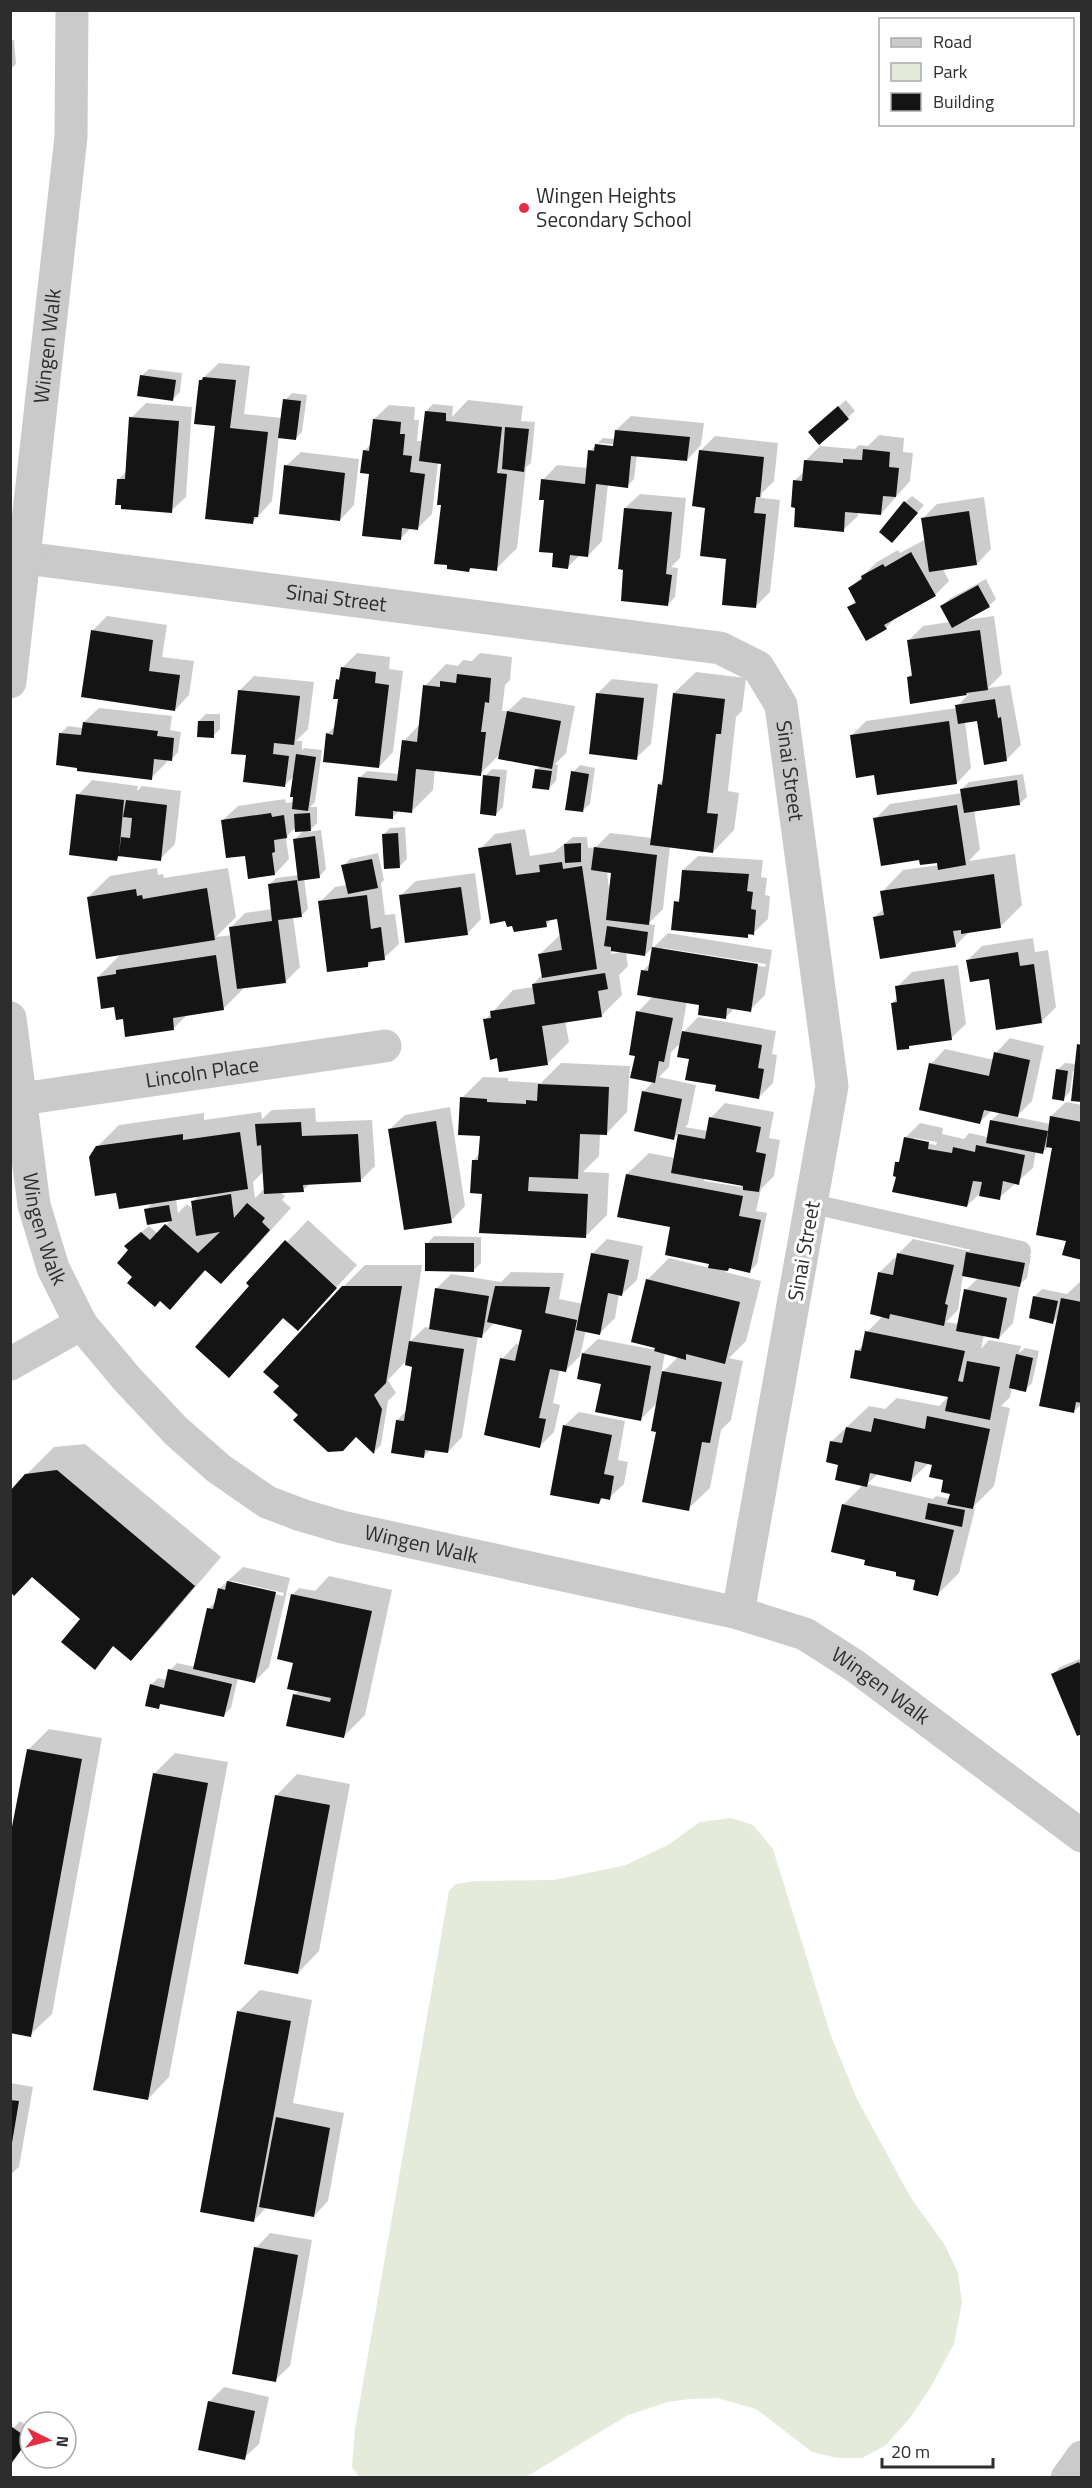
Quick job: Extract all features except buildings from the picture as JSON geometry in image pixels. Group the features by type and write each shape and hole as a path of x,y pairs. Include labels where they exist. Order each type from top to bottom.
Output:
{"street":[{"name":"Wingen Walk","path":"10,682 71,136 72,10"},
{"name":"Sinai Street","path":"25,558 720,648 758,667 781,705 832,1086 813,1204 738,1614"},
{"name":"Wingen Walk","path":"10,1018 34,1205 53,1268 81,1324 127,1379 176,1431 218,1468 267,1502 342,1527 738,1614 805,1634 832,1650 1082,1836"},
{"name":"Lincoln Place","path":"21,1099 385,1046"},
{"path":"10,1364 81,1324"},
{"path":"1067,2478 1082,2457"}],"lane":[{"path":"813,1204 1021,1251"}],"green space":[{"path":"731,1818 753,1825 773,1849 831,2036 858,2101 911,2198 945,2245 958,2273 962,2302 954,2344 929,2390 909,2419 885,2446 862,2458 837,2458 812,2452 756,2409 717,2398 690,2399 668,2402 628,2415 526,2477 359,2477 352,2467 355,2429 449,1891 456,1884 476,1881 554,1880 626,1865 668,1845 700,1822"}],"place":[{"name":"Wingen Heights Secondary School","path":"524,208"}]}
